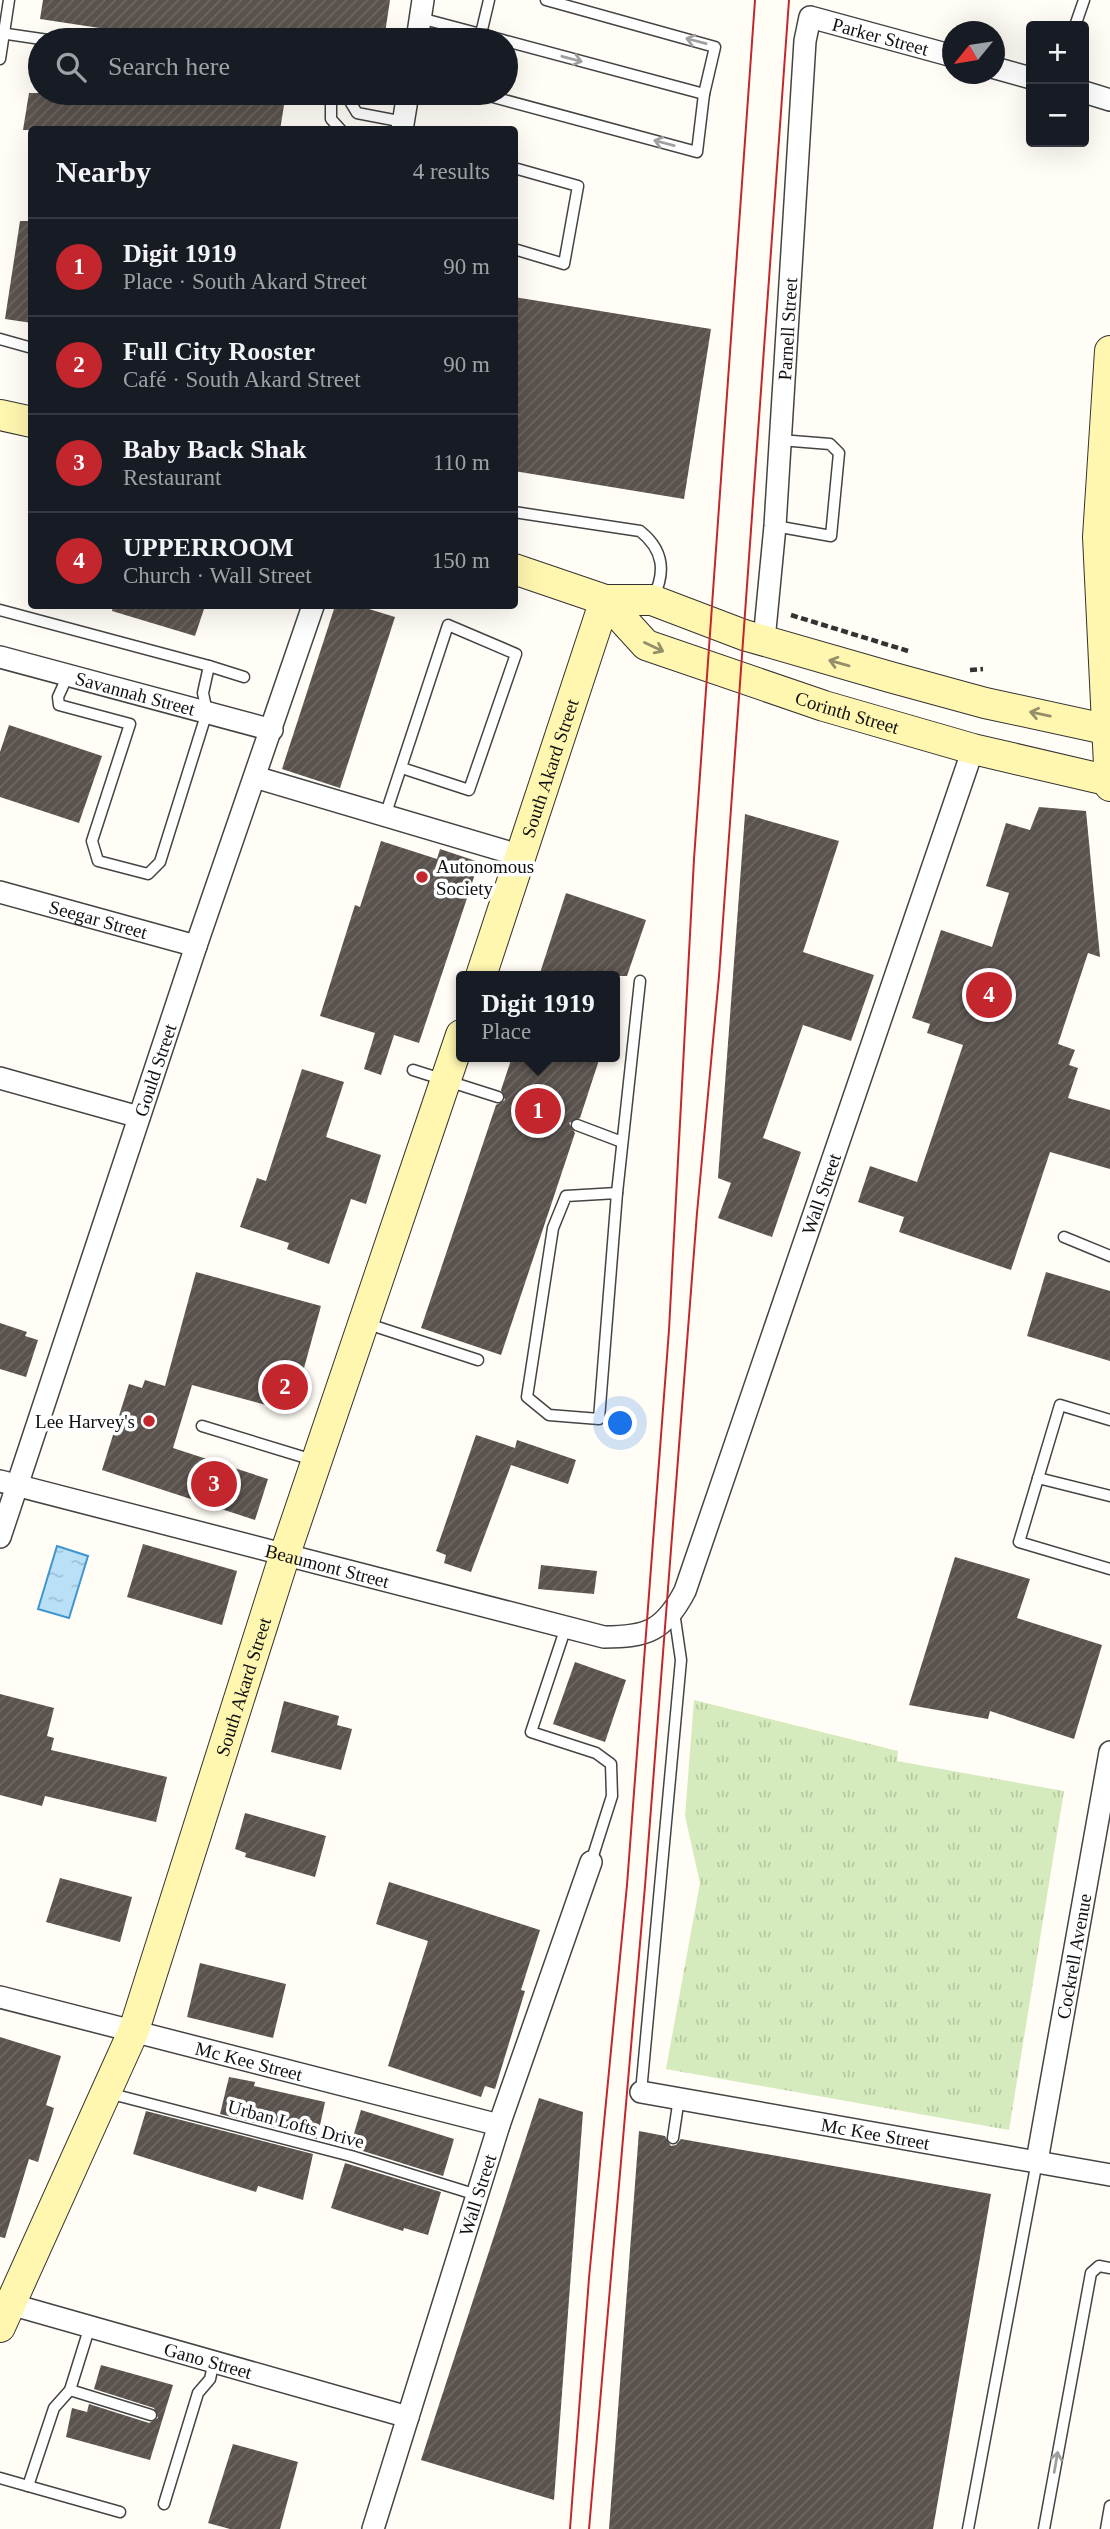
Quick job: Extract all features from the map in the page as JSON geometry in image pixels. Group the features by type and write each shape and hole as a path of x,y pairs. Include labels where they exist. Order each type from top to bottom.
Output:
{"main road":[{"path":"1110,351 1098,537 1110,783"},
{"path":"0,415 28,421"},
{"name":"Corinth Street","path":"518,570 605,600 652,600 764,640 985,703 1108,730"},
{"name":"Corinth Street","path":"605,600 646,645 824,706 973,749 1110,783"},
{"name":"South Akard Street","path":"483,971 605,600"},
{"name":"South Akard Street","path":"5,2315 134,2029 285,1554 456,1050"}],"street":[{"path":"418,28 421,9"},
{"name":"Parker Street","path":"810,17 942,53"},
{"name":"Parnell Street","path":"764,640 775,526 805,41 810,17"},
{"path":"1005,71 1026,77"},
{"path":"1089,94 1110,100"},
{"path":"403,126 406,105"},
{"name":"Gould Street","path":"0,1537 8,1483 139,1117 312,609"},
{"name":"Savannah Street","path":"0,657 272,730"},
{"name":"Wall Street","path":"655,1629 674,1612 694,1565 973,749"},
{"path":"256,777 522,856"},
{"name":"Seegar Street","path":"0,892 196,946"},
{"path":"0,1078 139,1117"},
{"name":"Beaumont Street","path":"8,1483 604,1637 634,1637 655,1629"},
{"name":"Cockrell Avenue","path":"1037,2161 1110,1752"},
{"name":"Wall Street","path":"373,2529 499,2125 591,1862"},
{"name":"Mc Kee Street","path":"0,1997 134,2029 499,2125"},
{"name":"Mc Kee Street","path":"641,2092 1110,2175"},
{"name":"Gano Street","path":"5,2315 90,2326 408,2417"}],"lane":[{"path":"0,59 9,0"},
{"path":"482,28 489,0"},
{"path":"518,104 697,152 704,94 715,47 546,0"},
{"path":"1077,21 1083,0"},
{"path":"421,9 461,28"},
{"path":"2,33 28,37"},
{"path":"518,45 704,94"},
{"path":"330,105 331,119 337,126"},
{"path":"352,105 357,113 403,126"},
{"path":"518,169 578,186 564,264 518,251"},
{"path":"0,339 28,347"},
{"path":"775,526 831,536 839,453 830,444 780,440"},
{"path":"518,513 640,531 650,539 660,556 662,579 652,600"},
{"path":"0,610 244,677"},
{"path":"385,816 448,625 516,654 469,790 402,768"},
{"path":"68,675 58,697 59,705 131,724 92,841 98,861 148,874 160,862 207,712 203,693 209,666"},
{"path":"617,1193 566,1196 552,1228 527,1398 549,1415 599,1419 617,1193 640,981"},
{"path":"413,1070 498,1097"},
{"path":"577,1125 622,1142"},
{"path":"1064,1237 1110,1256"},
{"path":"365,1322 478,1360"},
{"path":"1110,1420 1060,1405 1019,1542 1110,1569"},
{"path":"202,1426 318,1461"},
{"path":"1038,1478 1110,1496"},
{"path":"641,2092 681,1660 674,1612"},
{"path":"566,1626 531,1731 596,1753 611,1764 614,1776 612,1796 591,1862"},
{"name":"Urban Lofts Drive","path":"105,2092 351,2156 477,2195"},
{"path":"673,2137 679,2098"},
{"path":"968,2529 1037,2161"},
{"path":"1044,2529 1091,2273 1099,2266 1110,2268"},
{"path":"28,2486 54,2408 71,2390 90,2326"},
{"path":"164,2504 198,2393 210,2379 214,2361"},
{"path":"71,2390 151,2415"},
{"path":"0,2478 120,2512"},
{"path":"1106,2529 1110,2506"}],"path":[{"path":"791,615 918,654"},
{"path":"969,670 983,669"}],"green space":[{"path":"694,1700 898,1751 897,1761 1064,1791 1009,2130 666,2069 700,1883 685,1816"}],"water":[{"path":"57,1546 88,1556 69,1618 38,1609"}],"building":[{"path":"43,0 390,0 386,28 99,28 40,19"},
{"path":"28,99 28,105 284,105 281,126 28,126 28,130 23,130"},
{"path":"20,221 28,221 28,322 5,319"},
{"path":"518,298 711,329 684,499 518,472"},
{"path":"112,609 204,609 195,636"},
{"path":"334,609 369,609 395,617 340,788 282,769"},
{"path":"9,725 102,756 79,823 0,797 0,752"},
{"path":"1039,807 1086,811 1100,957 1088,953 1058,1044 1075,1050 1069,1065 1078,1068 1068,1098 1110,1110 1110,1169 1050,1152 1011,1270 899,1232 904,1217 858,1202 870,1166 917,1182 963,1045 927,1033 930,1024 912,1018 941,930 992,947 1009,893 986,886 1006,823 1030,830"},
{"path":"745,814 839,841 803,952 874,975 851,1041 803,1025 763,1138 801,1152 772,1237 718,1218 731,1183 718,1178"},
{"path":"381,841 437,859 440,849 479,862 419,1043 394,1035 381,1075 364,1069 375,1033 320,1016 355,905 360,907"},
{"path":"566,893 646,920 627,976 620,976 620,971 541,971"},
{"path":"510,1062 598,1062 580,1118 569,1123 575,1133 501,1355 421,1328 496,1105 505,1100 501,1090"},
{"path":"302,1069 344,1082 326,1137 381,1155 366,1204 351,1199 329,1264 287,1249 289,1243 240,1227 257,1178 266,1181"},
{"path":"196,1272 321,1306 292,1412 192,1385 173,1448 268,1479 255,1520 102,1470 129,1384 142,1388 145,1380 165,1386"},
{"path":"1046,1272 1110,1291 1110,1361 1027,1336"},
{"path":"0,1323 27,1332 25,1336 38,1340 26,1377 0,1369"},
{"path":"476,1435 515,1448 517,1440 576,1460 568,1484 511,1465 471,1572 444,1563 446,1555 436,1551"},
{"path":"143,1544 237,1571 222,1625 127,1597"},
{"path":"955,1557 1030,1579 1017,1618 1102,1645 1074,1739 990,1711 988,1719 909,1705"},
{"path":"541,1565 597,1571 594,1594 538,1589"},
{"path":"575,1662 626,1680 605,1742 553,1724"},
{"path":"0,1694 54,1708 47,1736 54,1738 51,1750 167,1777 156,1822 45,1796 42,1806 0,1795"},
{"path":"284,1701 339,1716 337,1725 352,1729 341,1770 271,1752"},
{"path":"245,1813 326,1836 315,1877 245,1857 246,1853 235,1849"},
{"path":"60,1878 132,1897 120,1942 46,1922"},
{"path":"389,1882 540,1930 521,1990 525,1991 495,2089 485,2086 481,2097 388,2066 428,1941 376,1924"},
{"path":"200,1963 286,1984 273,2038 187,2017"},
{"path":"0,2037 61,2056 46,2105 54,2108 38,2162 29,2159 5,2238 0,2237"},
{"path":"229,2077 255,2082 254,2086 325,2102 317,2139 220,2114"},
{"path":"539,2098 583,2112 554,2500 421,2460"},
{"path":"361,2110 454,2139 443,2176 350,2147"},
{"path":"146,2111 313,2154 303,2200 258,2186 256,2192 133,2154"},
{"path":"639,2131 665,2136 671,2146 681,2139 991,2194 933,2529 609,2529"},
{"path":"345,2163 441,2192 428,2235 404,2228 403,2231 331,2208"},
{"path":"101,2365 173,2385 150,2460 66,2437 72,2408 87,2412 89,2404 149,2423 158,2418 154,2408 94,2389"},
{"path":"233,2444 298,2462 280,2529 230,2529 208,2523"}],"tram line":[{"path":"570,2529 589,2278 627,1885 669,1330 694,859 755,0"},
{"path":"589,2529 645,1886 697,1213 719,976 789,0"}],"place":[{"name":"Autonomous Society","path":"422,877"},
{"name":"UPPERROOM","path":"989,995"},
{"name":"Digit 1919","path":"538,1111"},
{"name":"Full City Rooster","path":"285,1387"},
{"name":"Lee Harvey's","path":"149,1421"},
{"name":"Baby Back Shak","path":"214,1484"}]}
